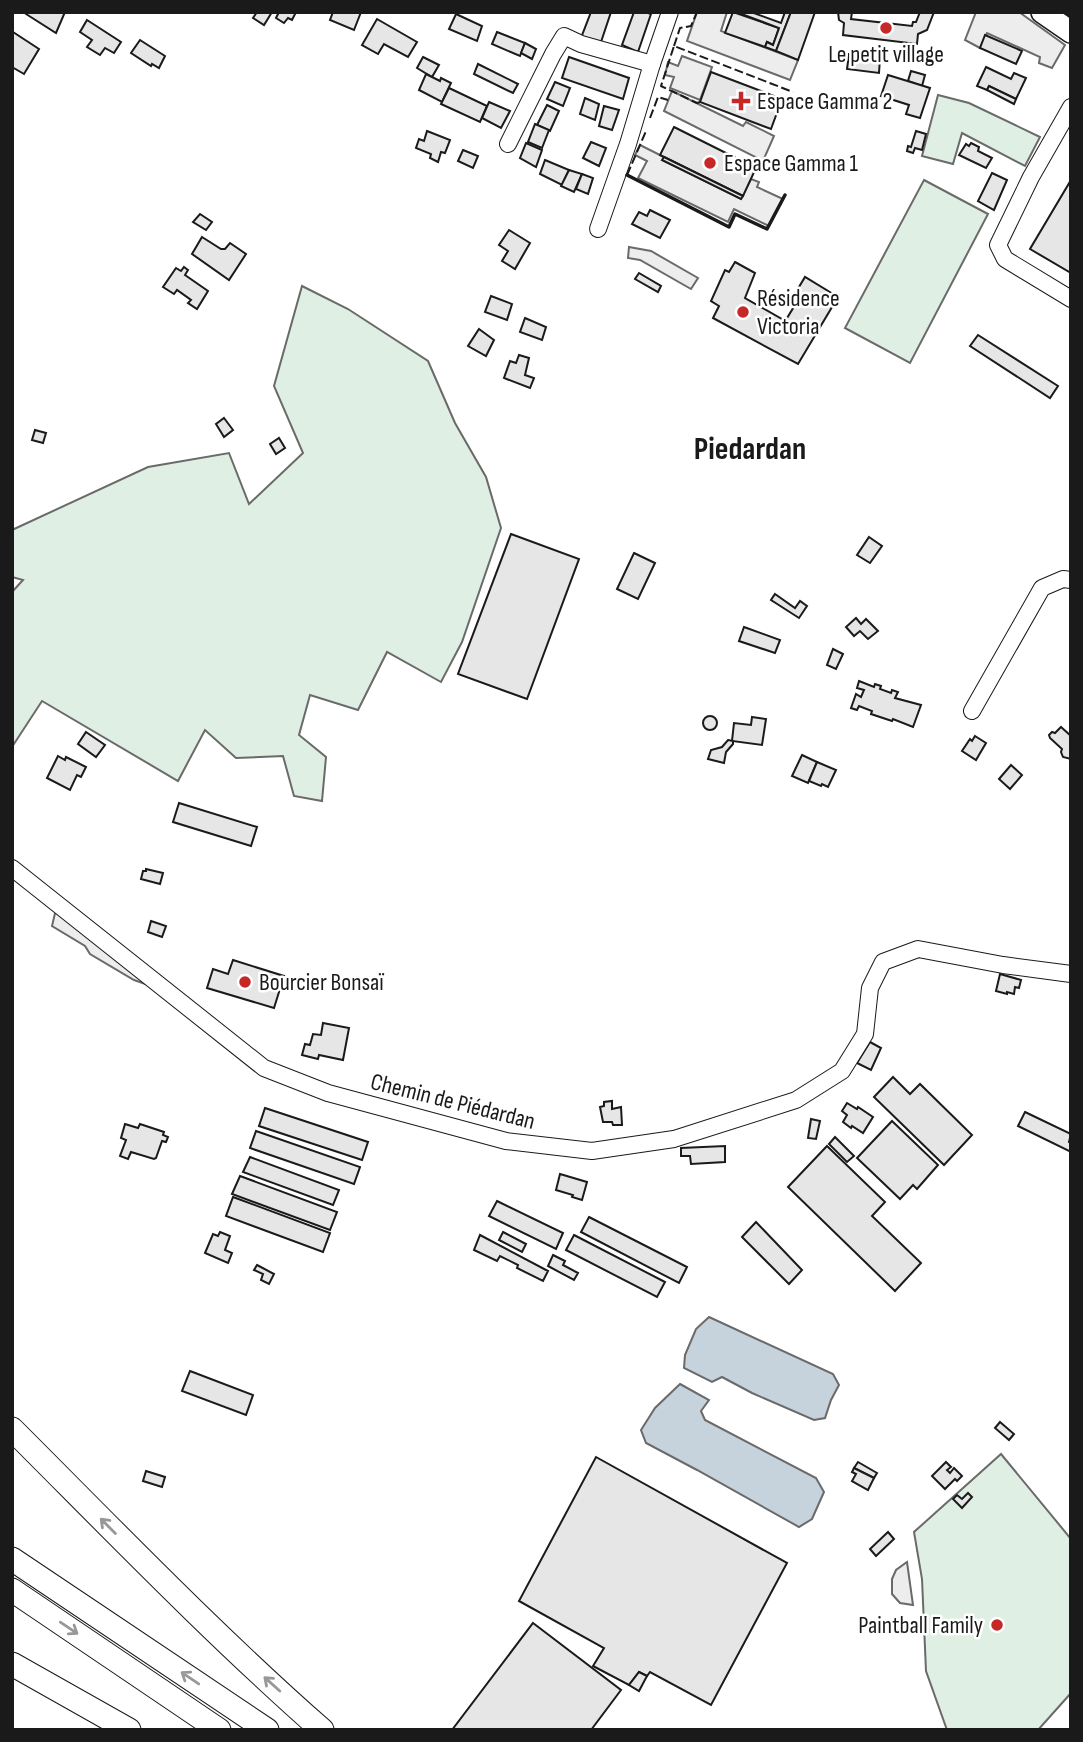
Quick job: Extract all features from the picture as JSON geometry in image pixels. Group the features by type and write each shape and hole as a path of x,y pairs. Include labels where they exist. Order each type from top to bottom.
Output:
{"highway":[{"path":"12,1414 69,1486"},
{"path":"12,1429 220,1636 323,1730"},
{"path":"12,1559 267,1730"},
{"path":"12,1590 219,1730"},
{"path":"12,1664 129,1730"},
{"path":"12,1674 110,1730"}],"main road":[{"path":"1042,12 1071,32"}],"street":[{"path":"598,229 670,12"},
{"path":"508,144 564,36 581,44 652,64"},
{"path":"1071,107 1031,177 998,245 1005,259 1071,299"},
{"path":"972,711 1042,588 1063,579 1071,580"},
{"name":"Chemin de Piédardan","path":"12,868 264,1068 328,1093 506,1141 592,1151 674,1139 796,1100 844,1068 865,1034 870,988 883,962 918,948 1003,965 1071,974"}],"green space":[{"path":"938,95 969,103 1040,137 1025,166 962,133 953,164 922,156"},
{"path":"924,180 988,214 910,363 845,328"},
{"path":"302,286 348,309 428,361 455,423 486,477 501,528 462,642 441,682 387,652 358,710 310,695 299,735 326,757 322,801 294,796 283,756 236,758 205,730 178,781 42,701 12,747 12,592 23,580 12,577 12,530 148,467 229,453 249,504 303,453 274,386"},
{"name":"Paintball Family","path":"1001,1454 1071,1539 1071,1693 1038,1730 947,1730 926,1671 922,1579 914,1532"}],"shaded area":[{"path":"697,12 727,12 721,31 798,60 790,80 687,41"},
{"path":"976,12 1019,12 1065,45 1052,68 1039,63 1040,57 987,33 980,48 965,40"},
{"path":"682,56 712,67 700,100 670,88 674,77 665,75 668,62 678,66"},
{"path":"672,91 743,126 746,122 774,136 763,161 664,111"},
{"path":"640,145 664,157 663,160 741,199 751,179 759,182 757,187 783,199 769,226 734,209 728,222 638,178 647,161 635,155"},
{"path":"629,247 651,251 698,278 691,289 640,260 628,258"},
{"path":"56,909 157,988 134,980 90,954 85,946 52,926"},
{"path":"709,1317 833,1374 839,1385 825,1418 814,1420 722,1377 712,1382 684,1368 685,1355 696,1329"},
{"path":"680,1384 709,1400 701,1411 705,1420 816,1478 824,1492 812,1519 799,1527 646,1443 641,1430 655,1408"},
{"path":"907,1562 913,1605 900,1603 892,1594 892,1579 896,1570"}],"building":[{"path":"65,12 56,33 26,14"},
{"path":"257,12 272,12 264,25 253,18"},
{"path":"279,12 295,14 292,20 288,18 284,23 276,18"},
{"path":"333,12 361,12 354,30 330,20"},
{"path":"591,12 611,12 600,45 581,38"},
{"path":"634,12 651,14 638,52 622,45"},
{"path":"733,12 779,28 773,45 767,42 765,47 725,33"},
{"path":"736,12 751,12 781,23 785,12 791,12 776,51 765,47 767,42 773,45 779,28"},
{"path":"791,12 815,12 798,60 776,51"},
{"name":"Le petit village","path":"838,12 852,12 851,19 912,26 920,12 934,12 927,30 918,34 917,44 843,35 844,23 839,20"},
{"path":"456,14 482,26 477,41 449,29"},
{"path":"377,19 417,42 408,57 384,44 378,54 362,45"},
{"path":"87,20 121,42 114,53 105,48 100,55 87,47 92,40 80,32"},
{"path":"13,32 39,49 24,74 12,67"},
{"path":"497,32 525,43 520,56 492,44"},
{"path":"985,35 1022,51 1016,64 980,48"},
{"path":"140,40 165,56 159,68 131,53"},
{"path":"525,43 536,49 532,59 521,53"},
{"path":"849,54 880,58 879,73 847,69"},
{"path":"423,57 439,65 432,77 417,68"},
{"path":"569,57 629,78 623,99 562,78"},
{"path":"478,64 518,84 513,93 474,74"},
{"path":"986,67 1011,79 1014,73 1026,78 1016,99 989,86 987,90 977,86"},
{"path":"911,71 925,75 922,86 908,81"},
{"name":"Espace Gamma 2","path":"711,72 782,99 771,129 700,102"},
{"path":"426,74 451,83 442,102 419,90"},
{"path":"888,75 930,88 920,118 906,114 909,105 881,96"},
{"path":"555,82 570,88 563,106 547,99"},
{"path":"989,86 1016,99 1014,104 987,90"},
{"path":"449,88 487,106 480,122 441,104"},
{"path":"585,98 599,104 595,120 580,114"},
{"path":"489,102 510,111 501,128 482,118"},
{"path":"547,105 559,111 550,131 537,125"},
{"path":"604,106 619,110 612,130 599,126"},
{"path":"535,124 549,130 542,148 528,142"},
{"name":"Espace Gamma 1","path":"674,127 756,168 743,196 660,155"},
{"path":"427,131 450,140 445,153 441,152 438,162 430,158 431,154 416,148 419,139 424,141"},
{"path":"916,131 926,134 922,150 915,148 913,153 907,151"},
{"path":"591,142 606,148 599,166 583,158"},
{"path":"526,143 542,150 536,167 520,158"},
{"path":"971,143 979,147 978,151 992,158 986,168 959,155 966,144 969,146"},
{"path":"463,150 478,156 473,168 458,161"},
{"path":"664,157 743,196 741,199 662,160"},
{"path":"545,160 569,170 562,185 540,174"},
{"path":"569,170 582,174 574,192 561,186"},
{"path":"992,173 1007,180 994,210 978,201"},
{"path":"582,174 593,178 588,194 576,189"},
{"path":"1071,180 1071,273 1030,249"},
{"path":"650,210 670,220 660,238 632,224 639,212 647,216"},
{"path":"200,214 212,222 206,230 193,222"},
{"path":"509,230 530,243 515,269 502,261 508,251 499,245"},
{"path":"202,237 221,249 225,249 230,243 246,254 229,280 192,254"},
{"name":"Résidence Victoria","path":"735,262 755,273 745,298 782,319 787,318 795,305 790,302 805,277 838,297 798,364 713,318 719,306 711,301 725,270 729,272"},
{"path":"184,267 188,270 185,275 208,291 197,309 188,303 191,300 177,290 174,294 163,287 176,268 181,271"},
{"path":"639,273 661,286 658,292 635,279"},
{"path":"491,296 512,304 507,320 485,312"},
{"path":"525,318 546,327 542,340 520,332"},
{"path":"479,329 494,340 486,356 468,346"},
{"path":"978,335 1058,386 1050,398 970,346"},
{"path":"519,355 529,358 525,375 534,378 530,388 504,378 510,361 516,363"},
{"path":"224,418 233,430 224,437 216,424"},
{"path":"35,430 46,433 43,443 32,440"},
{"path":"279,438 285,448 276,454 270,444"},
{"path":"511,534 579,559 527,699 458,674"},
{"path":"869,537 882,546 870,563 857,555"},
{"path":"634,553 655,563 638,599 617,589"},
{"path":"775,594 795,608 800,601 807,606 799,618 771,600"},
{"path":"856,618 861,624 866,619 878,631 868,639 860,631 854,636 846,627"},
{"path":"744,627 780,640 775,653 739,641"},
{"path":"833,649 843,654 836,669 827,665"},
{"path":"859,681 874,687 875,684 881,686 880,689 891,693 892,690 898,692 895,698 921,705 913,727 871,714 872,711 859,706 857,710 851,708 856,694 861,697 864,690 857,688"},
{"path":"707,716 713,716 717,723 713,730 707,730 703,726 703,720"},
{"path":"752,717 766,719 762,745 732,741 734,723 751,725"},
{"path":"1061,727 1071,736 1071,759 1063,757 1062,749 1049,735"},
{"path":"86,732 105,745 96,757 78,744"},
{"path":"975,736 986,743 976,760 962,751"},
{"path":"728,740 733,741 733,744 726,752 724,763 708,759 711,750 722,747"},
{"path":"802,755 817,762 808,783 792,776"},
{"path":"58,756 86,767 81,777 77,775 70,790 47,778"},
{"path":"817,762 836,770 828,787 809,781"},
{"path":"1011,765 1022,775 1010,789 999,779"},
{"path":"179,803 257,827 251,846 173,822"},
{"path":"146,869 163,873 160,884 141,879"},
{"path":"151,921 166,926 162,937 148,932"},
{"name":"Bourcier Bonsaï","path":"233,960 284,976 274,1008 207,988 213,969 228,974"},
{"path":"1000,974 1021,980 1019,988 1015,987 1014,994 996,991"},
{"path":"323,1023 349,1028 343,1060 302,1055 305,1044 310,1045 313,1034 321,1035"},
{"path":"870,1042 881,1048 871,1070 857,1063"},
{"path":"893,1077 910,1094 920,1084 972,1135 944,1165 874,1097"},
{"path":"612,1101 612,1109 621,1107 622,1125 603,1122 600,1107 604,1106 604,1102"},
{"path":"847,1103 873,1117 863,1133 843,1122 847,1115 842,1111"},
{"path":"265,1108 368,1142 362,1160 259,1126"},
{"path":"1025,1112 1071,1134 1071,1152 1018,1126"},
{"path":"811,1119 820,1121 816,1139 808,1138"},
{"path":"892,1121 938,1165 917,1189 913,1185 900,1199 857,1158"},
{"path":"125,1124 138,1128 140,1124 164,1132 163,1135 168,1137 166,1142 162,1141 156,1158 131,1152 128,1159 120,1156 126,1140 121,1138"},
{"path":"256,1131 360,1167 354,1184 250,1148"},
{"path":"835,1137 854,1156 847,1162 829,1144"},
{"path":"725,1146 725,1162 691,1164 690,1156 681,1156 681,1148"},
{"path":"827,1146 885,1202 872,1216 921,1263 895,1291 788,1187"},
{"path":"250,1157 339,1190 333,1205 243,1172"},
{"path":"560,1174 587,1182 582,1200 556,1190"},
{"path":"240,1176 337,1212 330,1230 232,1194"},
{"path":"233,1197 330,1233 323,1252 226,1216"},
{"path":"497,1201 563,1233 556,1249 489,1216"},
{"path":"589,1217 687,1267 679,1283 581,1232"},
{"path":"756,1222 802,1270 789,1284 742,1237"},
{"path":"220,1232 230,1236 225,1250 232,1253 228,1263 205,1253 213,1234 218,1236"},
{"path":"503,1232 526,1244 522,1252 499,1240"},
{"path":"480,1235 548,1271 543,1281 500,1256 497,1261 474,1250"},
{"path":"574,1235 665,1282 657,1297 566,1250"},
{"path":"553,1255 565,1261 563,1265 578,1273 574,1280 548,1266"},
{"path":"257,1265 274,1274 269,1284 261,1280 263,1274 254,1270"},
{"path":"190,1371 253,1395 246,1415 182,1391"},
{"path":"1000,1422 1014,1434 1009,1440 995,1428"},
{"path":"596,1457 787,1563 711,1705 650,1672 647,1676 639,1672 629,1685 593,1666 604,1648 519,1601"},
{"path":"858,1462 877,1473 874,1478 854,1468"},
{"path":"946,1462 951,1467 947,1470 950,1473 954,1468 962,1476 945,1489 932,1476"},
{"path":"854,1468 874,1478 868,1490 852,1481 856,1474 852,1472"},
{"path":"146,1471 165,1477 162,1487 143,1481"},
{"path":"968,1493 972,1497 962,1508 953,1499 957,1495 962,1499"},
{"path":"888,1532 894,1539 876,1556 870,1549"},
{"path":"533,1623 621,1690 591,1730 452,1730"},
{"path":"639,1672 647,1676 639,1691 629,1685"}],"fence":[{"path":"674,46 680,28 691,26 697,12"},
{"path":"700,102 661,86 674,46 793,92"},
{"path":"650,118 658,97 668,100"},
{"path":"627,175 646,131"}],"wall":[{"path":"1065,12 1071,16"},
{"path":"627,175 729,227 735,214 767,229 785,195"}],"place":[{"name":"Le petit village","path":"886,28"},
{"name":"Espace Gamma 2","path":"741,101"},
{"name":"Espace Gamma 1","path":"710,163"},
{"name":"Résidence Victoria","path":"743,312"},
{"name":"Bourcier Bonsaï","path":"245,982"},
{"name":"Paintball Family","path":"997,1625"}],"district":[{"name":"Piedardan","path":"750,448"}]}
